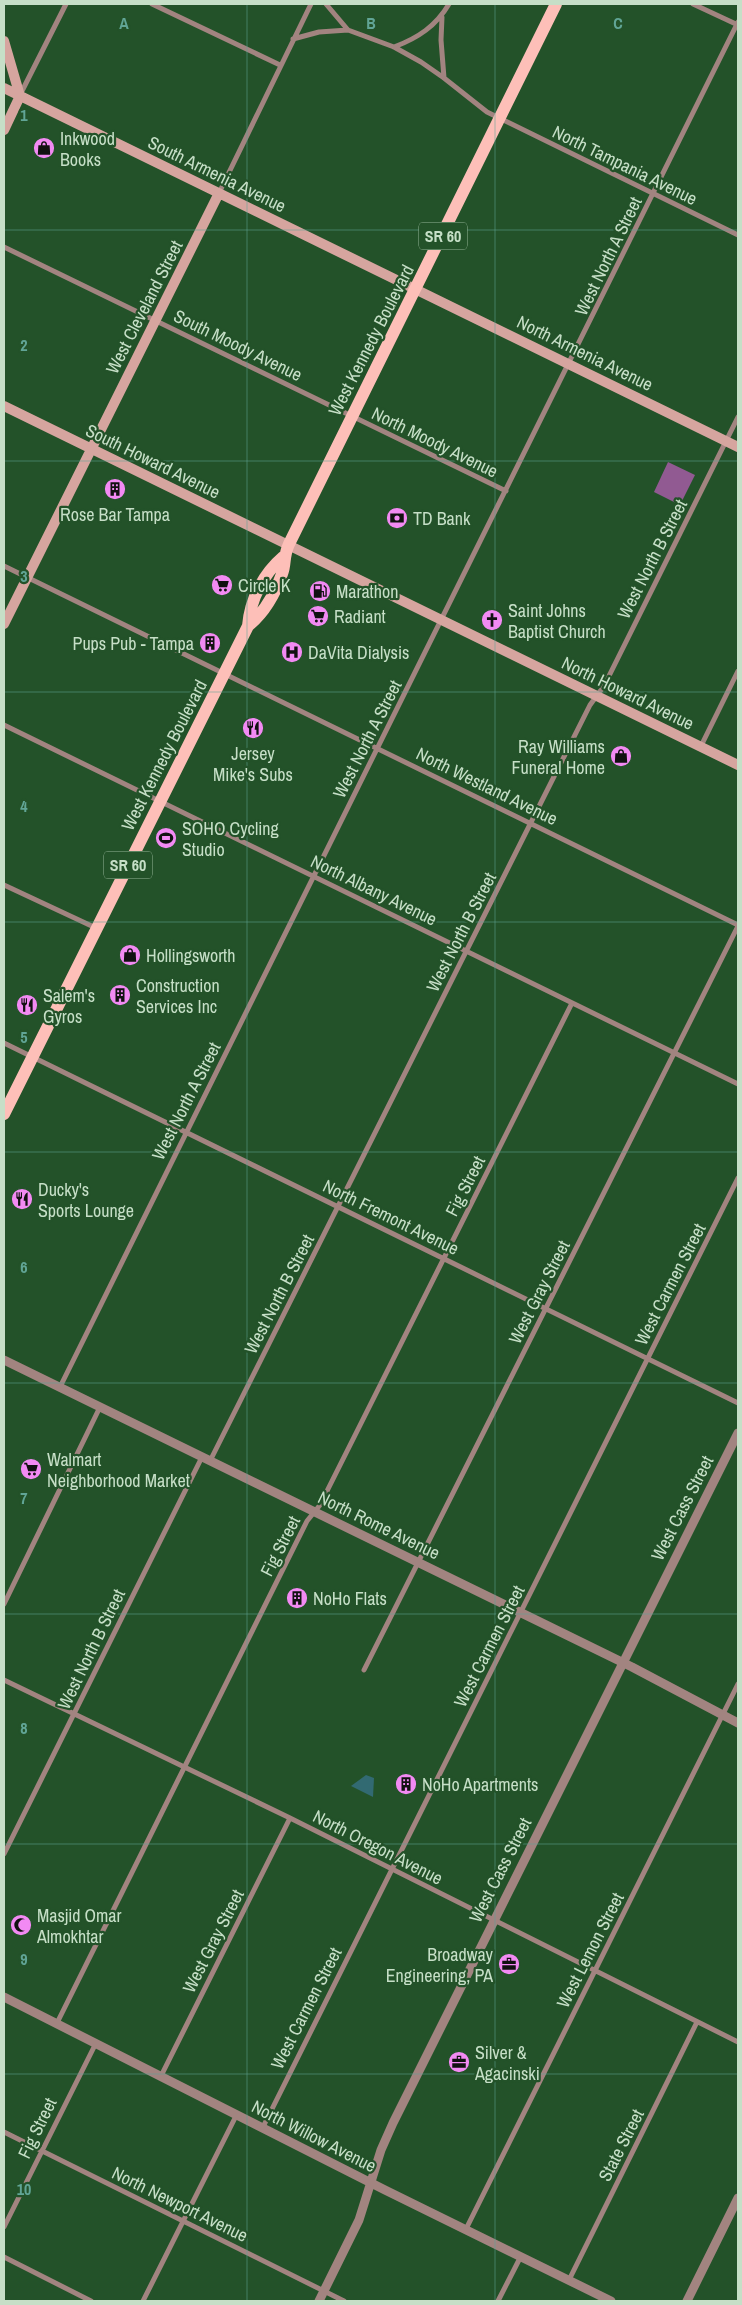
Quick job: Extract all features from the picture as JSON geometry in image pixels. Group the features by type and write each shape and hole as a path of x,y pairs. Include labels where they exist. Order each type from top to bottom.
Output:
{"main road":[{"name":"West Kennedy Boulevard","path":"4,1114 248,626 249,608 269,568 283,557 417,289 556,4"},
{"path":"4,41 20,96 4,130"},
{"name":"South Armenia Avenue","path":"4,88 417,289"},
{"name":"West Cleveland Street","path":"4,624 219,194"},
{"name":"North Armenia Avenue","path":"417,289 738,447"},
{"name":"South Howard Avenue","path":"4,406 289,544"},
{"name":"North Howard Avenue","path":"289,544 738,765"}],"street":[{"path":"20,96 66,4"},
{"path":"152,4 280,65"},
{"name":"West Cleveland Street","path":"219,194 311,4"},
{"path":"326,4 348,30"},
{"path":"394,47 425,32 442,17 449,4"},
{"path":"694,4 738,24"},
{"path":"442,17 440,40 444,78"},
{"name":"West North A Street","path":"60,1387 185,1132 570,364 738,24"},
{"path":"293,39 319,32 348,30"},
{"name":"North Tampania Avenue","path":"348,30 394,47 444,78 475,104 500,118 738,235"},
{"name":"South Moody Avenue","path":"4,247 353,417"},
{"name":"North Moody Avenue","path":"353,417 506,491"},
{"name":"West North B Street","path":"4,1854 74,1714 338,1206 590,705 604,686 738,417"},
{"name":"North Westland Avenue","path":"4,566 738,925"},
{"path":"700,747 738,671"},
{"name":"North Albany Avenue","path":"4,725 738,1084"},
{"path":"4,885 96,928"},
{"name":"West Gray Street","path":"364,1670 738,925"},
{"name":"Fig Street","path":"57,2023 307,1521 320,1505 572,1003"},
{"name":"North Fremont Avenue","path":"4,1043 738,1403"},
{"name":"West Carmen Street","path":"262,2127 738,1178"},
{"name":"North Rome Avenue","path":"4,1360 521,1613 738,1723"},
{"path":"4,1604 100,1407"},
{"name":"West Cass Street","path":"319,2301 359,2220 381,2150 393,2123 738,1433"},
{"name":"North Oregon Avenue","path":"4,1680 392,1868 738,2042"},
{"name":"West Lemon Street","path":"466,2229 738,1684"},
{"name":"West Gray Street","path":"161,2076 290,1818"},
{"name":"North Willow Avenue","path":"4,1997 370,2183 611,2301"},
{"name":"State Street","path":"569,2280 698,2022"},
{"name":"Fig Street","path":"4,2227 96,2043"},
{"path":"143,2301 237,2114"},
{"name":"North Newport Avenue","path":"4,2132 344,2301"},
{"path":"687,2301 738,2198"},
{"path":"498,2301 521,2256"},
{"path":"4,2257 91,2301"}],"shaded area":[{"path":"668,462 695,475 680,505 654,492"}],"water":[{"path":"366,1775 374,1778 373,1797 351,1786"}],"place":[{"name":"Inkwood Books","path":"44,148"},
{"name":"Rose Bar Tampa","path":"115,489"},
{"name":"TD Bank","path":"397,518"},
{"name":"Circle K","path":"222,585"},
{"name":"Marathon","path":"320,591"},
{"name":"Radiant","path":"318,616"},
{"name":"Saint Johns Baptist Church","path":"492,620"},
{"name":"Pups Pub - Tampa","path":"210,643"},
{"name":"DaVita Dialysis","path":"292,652"},
{"name":"Jersey Mike's Subs","path":"253,728"},
{"name":"Ray Williams Funeral Home","path":"621,756"},
{"name":"SOHO Cycling Studio","path":"166,838"},
{"name":"Hollingsworth","path":"130,955"},
{"name":"Construction Services Inc","path":"120,995"},
{"name":"Salem's Gyros","path":"27,1005"},
{"name":"Ducky's Sports Lounge","path":"22,1199"},
{"name":"Walmart Neighborhood Market","path":"31,1469"},
{"name":"NoHo Flats","path":"297,1598"},
{"name":"NoHo Apartments","path":"406,1784"},
{"name":"Masjid Omar Almokhtar","path":"21,1925"},
{"name":"Broadway Engineering, PA","path":"509,1964"},
{"name":"Silver & Agacinski","path":"459,2062"}]}
